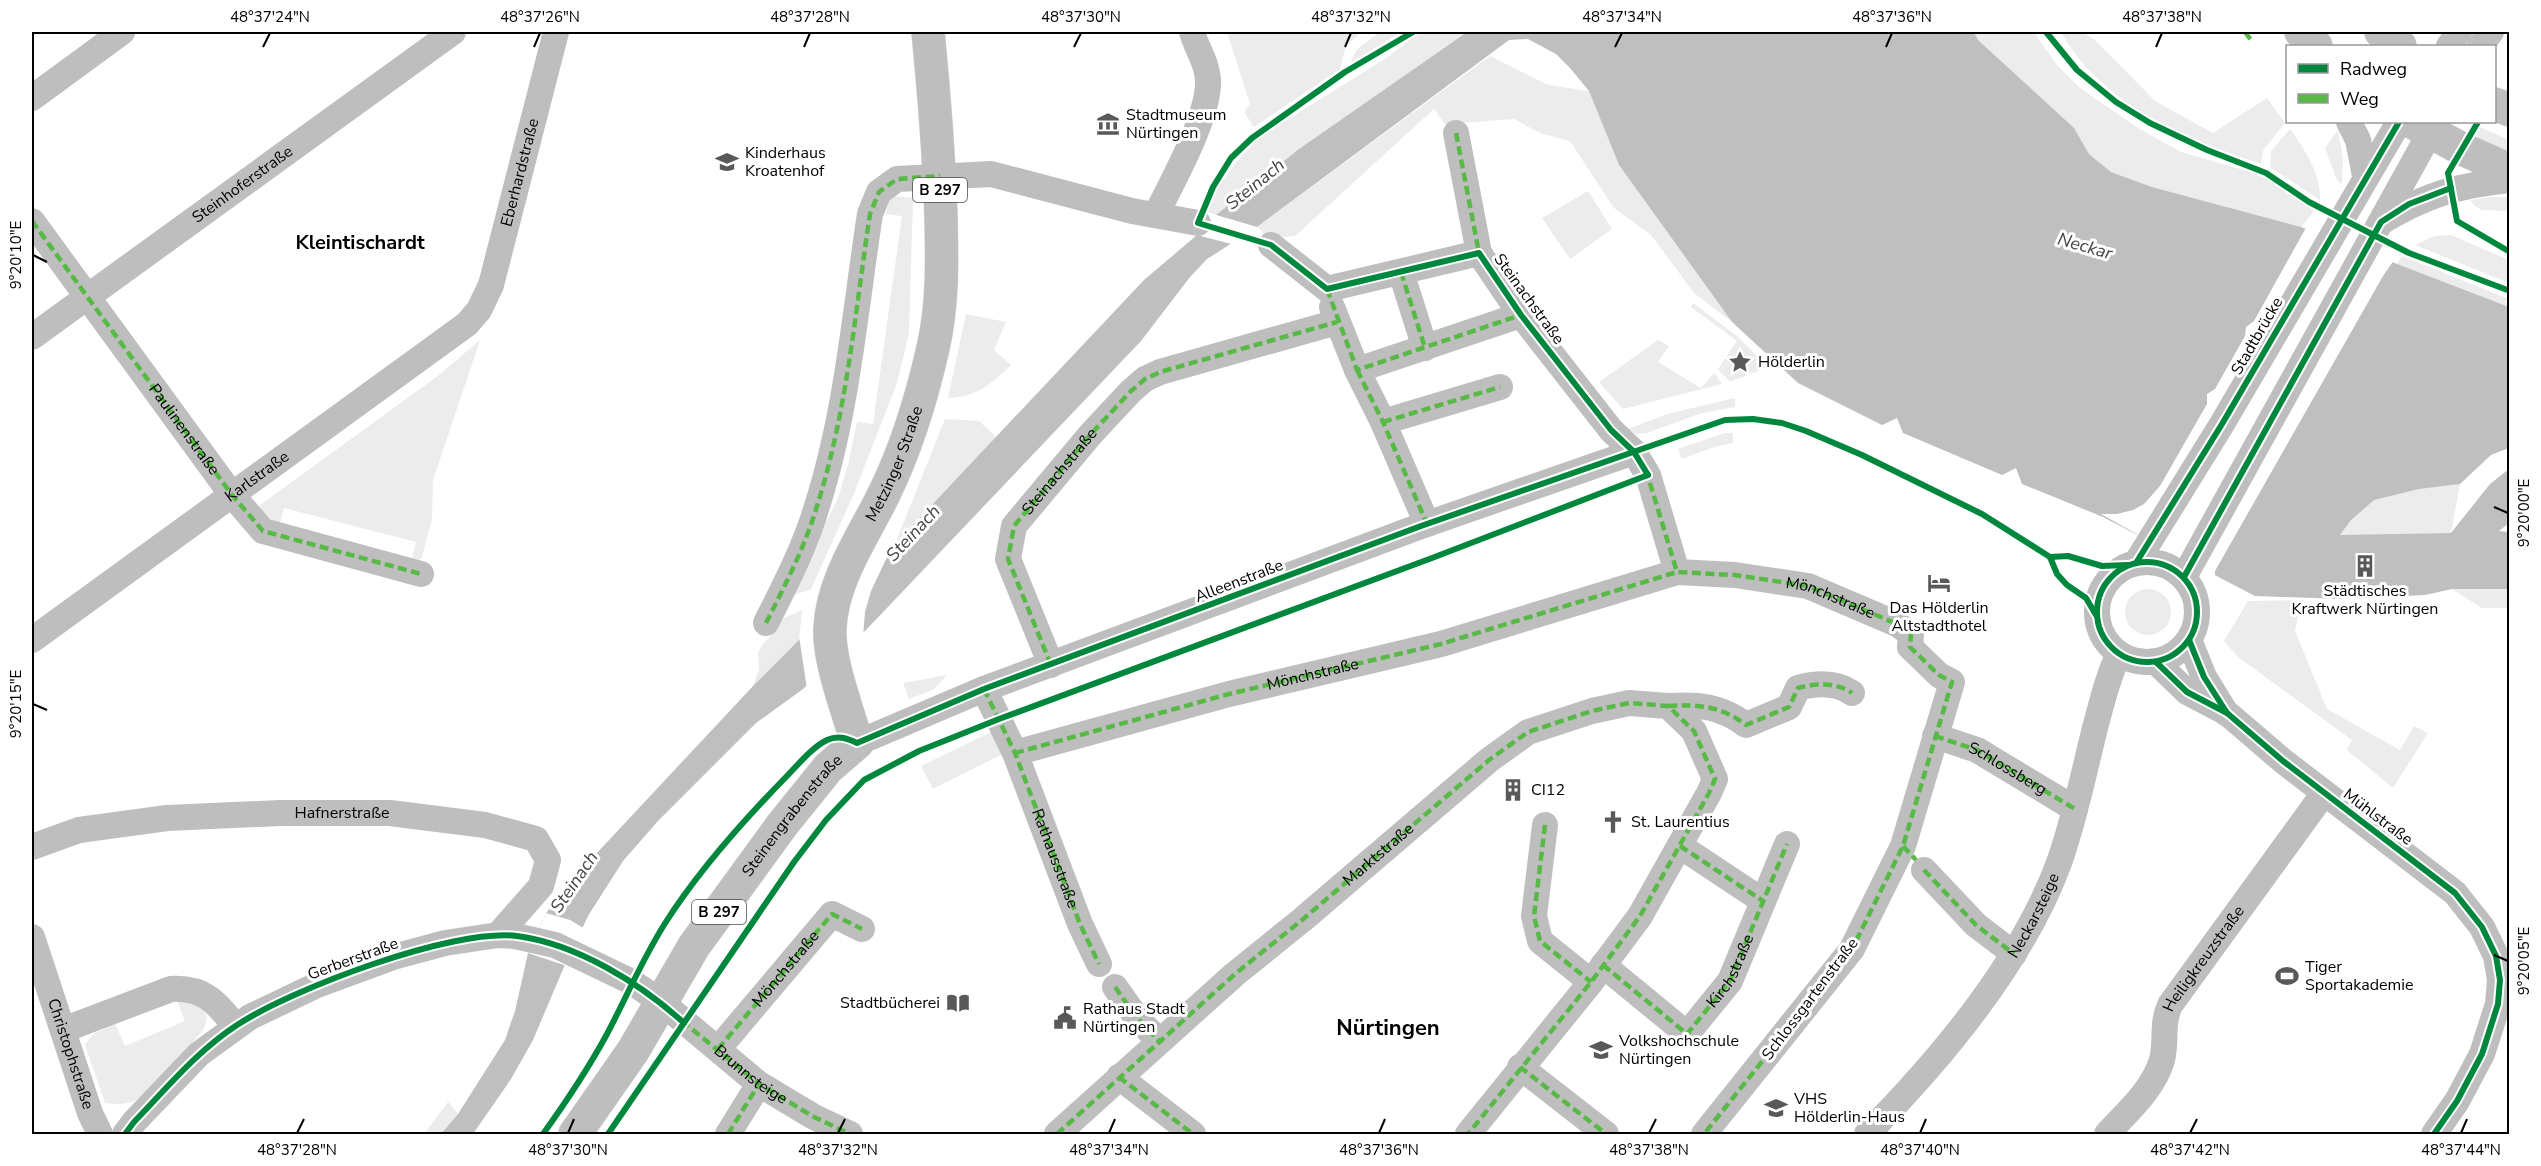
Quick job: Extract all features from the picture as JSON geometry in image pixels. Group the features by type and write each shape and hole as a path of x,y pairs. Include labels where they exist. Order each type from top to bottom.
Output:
{"main road":[{"name":"Metzinger Straße","path":"857,743 842,692 830,629 836,591 885,492 915,414 933,348 943,267 940,176 928,32"},
{"path":"2381,32 2399,45"},
{"path":"2426,125 2510,170"},
{"name":"Steinengrabenstraße","path":"575,1134 633,1051 694,946 782,825 828,768 857,743"}],"street":[{"path":"32,98 122,32"},
{"name":"Steinhoferstraße","path":"32,337 453,32"},
{"name":"Eberhardstraße","path":"479,310 491,285 556,32"},
{"path":"1156,215 1191,140 1203,108 1208,85 1205,62 1192,32"},
{"path":"2450,45 2459,32"},
{"path":"2481,45 2490,32"},
{"path":"2350,123 2358,140 2365,176"},
{"name":"Stadtbrücke","path":"2139,556 2222,424 2365,176 2398,123"},
{"path":"2185,573 2381,222 2426,125"},
{"name":"Steinachstraße","path":"1456,133 1479,254 1521,315 1611,430 1634,452"},
{"path":"766,623 797,560 817,508 833,450 870,214 879,192 897,179 991,174 1132,211 1198,223"},
{"path":"2381,222 2409,204 2432,195 2476,183 2510,180"},
{"name":"Paulinenstraße","path":"32,221 232,495 263,531 421,574"},
{"path":"1271,245 1327,290 1337,322 1357,370 1383,422 1427,524"},
{"name":"Steinachstraße","path":"1327,290 1479,254"},
{"path":"1401,272 1425,348"},
{"name":"Karlstraße","path":"32,640 467,324 479,310"},
{"name":"Steinachstraße","path":"1357,370 1521,315"},
{"name":"Steinachstraße","path":"1051,665 1008,559 1014,526 1075,453 1131,391 1145,379 1160,372 1337,322"},
{"path":"1383,422 1500,387"},
{"path":"1634,452 1648,475 1677,572"},
{"name":"Alleenstraße","path":"857,743 984,689 1427,524 1634,452"},
{"path":"2139,556 2185,573 2197,607 2196,624 2189,640 2175,654 2156,662 2137,662 2119,654 2107,644 2099,630 2096,615 2099,594 2111,576 2139,556"},
{"name":"Mönchstraße","path":"1015,753 1229,694 1441,644 1677,572 1735,575 1808,586 1897,624 1911,633 1910,648 1939,675 1952,682"},
{"name":"Mühlstraße","path":"2189,640 2205,677 2227,713"},
{"name":"Neckarsteige","path":"1867,1134 1959,1030 2014,954 2038,913 2060,860 2106,686 2119,654"},
{"name":"Mühlstraße","path":"2156,662 2187,692 2227,713 2324,793 2455,893 2503,955 2498,1004 2482,1054 2457,1101 2434,1134"},
{"name":"Schlossgartenstraße","path":"1704,1134 1852,950 1903,846 1952,682"},
{"path":"1668,706 1698,704 1731,714 1746,725 1789,707 1798,688 1813,684 1842,686 1852,693"},
{"path":"984,689 1015,753"},
{"name":"Marktstraße","path":"1057,1134 1159,1041 1489,760 1528,732 1592,711 1629,703 1668,706"},
{"path":"1468,1134 1597,974 1640,916 1715,779 1694,731 1668,706"},
{"name":"Schlossberg","path":"1935,736 1977,750 2075,809"},
{"name":"Rathausstraße","path":"1015,753 1080,924 1099,964"},
{"name":"Heiligkreuzstraße","path":"2107,1134 2146,1090 2156,1075 2163,1058 2163,1031 2165,1016 2170,1005 2324,793"},
{"name":"Hafnerstraße","path":"32,847 79,830 167,818 280,813 390,813 485,825 536,838 548,860 541,886 498,935"},
{"name":"Kirchstraße","path":"1545,825 1534,916 1540,941 1597,974 1687,1034 1730,981 1787,844"},
{"path":"1680,846 1763,901"},
{"path":"1924,870 1976,925 2014,954"},
{"name":"Mönchstraße","path":"718,1049 831,914 862,929"},
{"name":"Gerberstraße","path":"125,1134 200,1054 235,1026 317,985 393,957 446,943 498,935 530,938 578,954 632,982 661,1002"},
{"name":"Christophstraße","path":"32,937 90,1113 100,1134"},
{"path":"1114,987 1137,1018 1159,1041"},
{"path":"63,1030 171,988 186,988 202,993 218,1004 235,1026"},
{"name":"Brunnsteige","path":"661,1002 759,1084 814,1117 850,1134"},
{"path":"1520,1067 1606,1134"},
{"path":"1119,1077 1193,1134"},
{"path":"728,1134 759,1084"}],"shaded area":[{"path":"1227,32 1361,32 1346,46 1340,69 1254,127 1244,112 1250,104"},
{"path":"1380,32 1401,32 1350,63 1357,49"},
{"path":"1420,32 1467,32 1299,149 1216,215 1206,211 1222,180 1261,136 1388,57"},
{"path":"1974,32 2034,32 2056,64 2080,88 2138,128 2181,152 2254,173 2278,184 2314,211 2301,227 2152,187 2111,172 2089,154 2073,128 1978,40"},
{"path":"2060,32 2082,32 2095,40 2155,101 2213,133 2267,98 2285,123 2263,150 2261,164 2191,138 2147,115 2106,87 2077,56"},
{"path":"1490,56 1548,85 1589,91 1619,165 1732,322 1694,293 1651,235 1614,208 1570,141 1540,133 1514,119 1445,124 1434,109 1295,236 1269,238 1257,227"},
{"path":"2480,127 2509,140 2509,154 2475,138"},
{"path":"2290,129 2315,172 2320,200 2270,167 2271,151"},
{"path":"2338,130 2343,159 2342,184 2337,180 2325,148"},
{"path":"1588,191 1612,229 1570,259 1542,218"},
{"path":"894,196 913,198 909,333 897,383 853,496 811,589 789,597 838,498 857,422 873,424 902,216 885,214"},
{"path":"2509,197 2509,211 2482,210 2473,205 2471,200"},
{"path":"2451,235 2509,260 2509,283 2415,245 2434,236"},
{"path":"2402,256 2509,299 2509,307 2397,264"},
{"path":"1693,303 1737,336 1768,367 1730,382 1718,369 1737,341 1691,307"},
{"path":"966,314 1006,322 994,350 1011,365 982,389 967,395 948,398"},
{"path":"480,340 433,480 432,519 422,557 417,562 412,560 416,542 284,508 279,526 267,521 256,508 439,375"},
{"path":"1658,340 1669,346 1658,362 1701,388 1714,373 1722,384 1623,409 1599,382"},
{"path":"1735,398 1735,407 1702,413 1647,433 1636,434 1628,429 1667,414"},
{"path":"945,419 979,421 996,437 895,544"},
{"path":"1725,433 1733,433 1733,443 1714,447 1682,459 1678,449"},
{"path":"2460,484 2451,533 2339,536 2360,510 2376,499 2428,487"},
{"path":"2153,589 2165,595 2170,603 2170,621 2165,629 2157,634 2143,635 2135,632 2128,625 2125,607 2128,599 2135,592"},
{"path":"2452,589 2509,589 2509,608 2482,608"},
{"path":"2301,600 2295,631 2327,709 2400,750 2414,726 2428,733 2393,788 2347,750 2352,740 2238,657 2224,641 2248,601"},
{"path":"802,610 799,641 753,686 759,669 758,653 762,645 780,620"},
{"path":"947,675 933,690 909,699 903,683"},
{"path":"995,730 1007,752 933,789 921,766"},
{"path":"176,998 204,1008 207,1019 204,1029 142,1096 127,1103 105,1103 85,1045 93,1034 115,1024 125,1046 185,1021"},
{"path":"448,1102 458,1114 441,1134 424,1134"}],"water":[{"path":"1467,32 1974,32 1978,40 2074,128 2089,154 2111,172 2152,187 2301,227 2509,307 2509,448 2491,455 2460,484 2419,489 2374,500 2351,520 2340,535 2451,533 2490,484 2509,469 2509,523 2499,531 2509,532 2509,589 2452,589 2425,595 2342,599 2255,596 2103,517 2022,484 2016,468 2002,475 1903,433 1897,418 1882,425 1798,383 1732,322 1619,165 1589,91 1570,68 1556,54 1528,39 1509,40 1257,227 1207,259 1190,277 1141,341 866,630 803,689 756,723 658,821 623,861 588,916 533,1040 511,1079 473,1134 441,1134 458,1114 505,1040 515,1011 528,953 546,913 596,854 753,686 895,544 1144,280 1197,235 1216,215 1299,149"}],"pier":[{"path":"1213,214 1260,229 1235,245 1197,235 1200,228"},
{"path":"2307,226 2394,260 2215,571 2215,578 2101,514 2117,514 2133,510 2144,504 2160,486 2207,404 2207,394 2215,389 2245,336 2246,327 2254,321"},
{"path":"895,540 871,591 865,612 863,637 807,689 799,636"},
{"path":"546,913 570,920 585,929 567,966 528,953"}],"marked path":[{"path":"2245,32 2251,40"},
{"path":"1456,133 1479,253"},
{"path":"766,623 807,536 827,470 843,398 870,214 879,192 897,179 940,176"},
{"path":"32,221 232,495 263,531 421,574"},
{"path":"1401,272 1425,348"},
{"path":"1327,289 1357,370 1521,315"},
{"path":"1051,665 1008,559 1014,526 1090,435 1145,379 1160,372 1337,322"},
{"path":"1357,370 1383,422 1427,524"},
{"path":"1383,422 1500,387"},
{"path":"1646,470 1677,572 1735,575 1808,586 1897,624 1911,634 1910,647 1939,675 1952,682 1903,846 1852,949 1704,1134"},
{"path":"1015,753 1229,694 1441,644 1677,572"},
{"path":"1668,706 1690,705 1719,710 1746,725 1789,707 1798,688 1826,684 1846,689 1852,693"},
{"path":"984,689 1015,753 1080,924 1099,964"},
{"path":"1057,1134 1235,974 1302,920 1489,760 1528,732 1592,711 1629,703 1668,706 1694,731 1715,779 1709,793 1640,916 1591,982 1468,1134"},
{"path":"1935,736 1977,750 2075,809"},
{"path":"1545,825 1534,916 1540,941 1591,982"},
{"path":"1603,965 1687,1034 1730,981 1787,844"},
{"path":"1680,846 1763,901"},
{"path":"1903,846 1916,860"},
{"path":"1924,870 1976,925 2014,954"},
{"path":"718,1049 832,914 862,929"},
{"path":"1115,987 1137,1018 1159,1041"},
{"path":"682,1021 759,1084 814,1117 850,1134"},
{"path":"1520,1067 1606,1134"},
{"path":"1119,1077 1193,1134"},
{"path":"728,1134 759,1084"}],"cycle path":[{"path":"1413,32 1345,72 1252,138 1231,158 1213,187 1198,223 1271,245 1327,289 1479,253 1521,315 1611,430 1634,452 1648,475"},
{"path":"2046,32 2077,70 2116,102 2150,123 2207,150 2266,173 2309,202 2409,253 2510,291"},
{"path":"2136,563 2222,424 2398,123"},
{"path":"2477,123 2448,173 2457,221 2510,252"},
{"path":"2184,577 2381,222 2409,204 2451,188"},
{"path":"543,1134 592,1060 648,952 677,905 737,829 821,743 839,737 857,743 984,689 1421,526 1725,420 1753,419 1782,423 1806,431 1862,455 1982,514 2050,557 2057,574 2067,585 2086,598 2096,615"},
{"path":"608,1134 794,862 826,820 864,780 919,751 999,719 1648,475"},
{"path":"2050,557 2068,556 2102,566 2127,565"},
{"path":"2147,562 2175,570 2189,584 2197,612 2189,640 2175,654 2147,662 2119,654 2105,640 2097,612 2105,584 2119,570 2147,562"},
{"path":"2189,640 2204,677 2227,713"},
{"path":"2156,662 2187,692 2227,713 2283,761 2455,893 2482,927 2496,956 2500,980 2498,1004 2482,1054 2457,1101 2434,1134"},
{"path":"125,1134 195,1058 237,1025 295,995 333,979 414,951 454,941 489,936 517,936 562,947 585,956 628,980 684,1023"}],"place":[{"name":"Stadtmuseum Nürtingen","path":"1108,124"},
{"name":"Kinderhaus Kroatenhof","path":"727,162"},
{"name":"Hölderlin","path":"1740,362"},
{"name":"Städtisches Kraftwerk Nürtingen","path":"2365,566"},
{"name":"Das Hölderlin Altstadthotel","path":"1939,583"},
{"name":"CI12","path":"1513,790"},
{"name":"St. Laurentius","path":"1613,822"},
{"name":"Tiger Sportakademie","path":"2287,976"},
{"name":"Stadtbücherei","path":"958,1003"},
{"name":"Rathaus Stadt Nürtingen","path":"1065,1018"},
{"name":"Volkshochschule Nürtingen","path":"1601,1050"},
{"name":"VHS Hölderlin-Haus","path":"1776,1108"}],"district":[{"name":"Kleintischardt","path":"360,242"},
{"name":"Nürtingen","path":"1388,1028"}],"water label":[{"name":"Steinach","path":"1255,184"},
{"name":"Neckar","path":"2085,246"},
{"name":"Steinach","path":"913,533"},
{"name":"Steinach","path":"574,882"}]}
